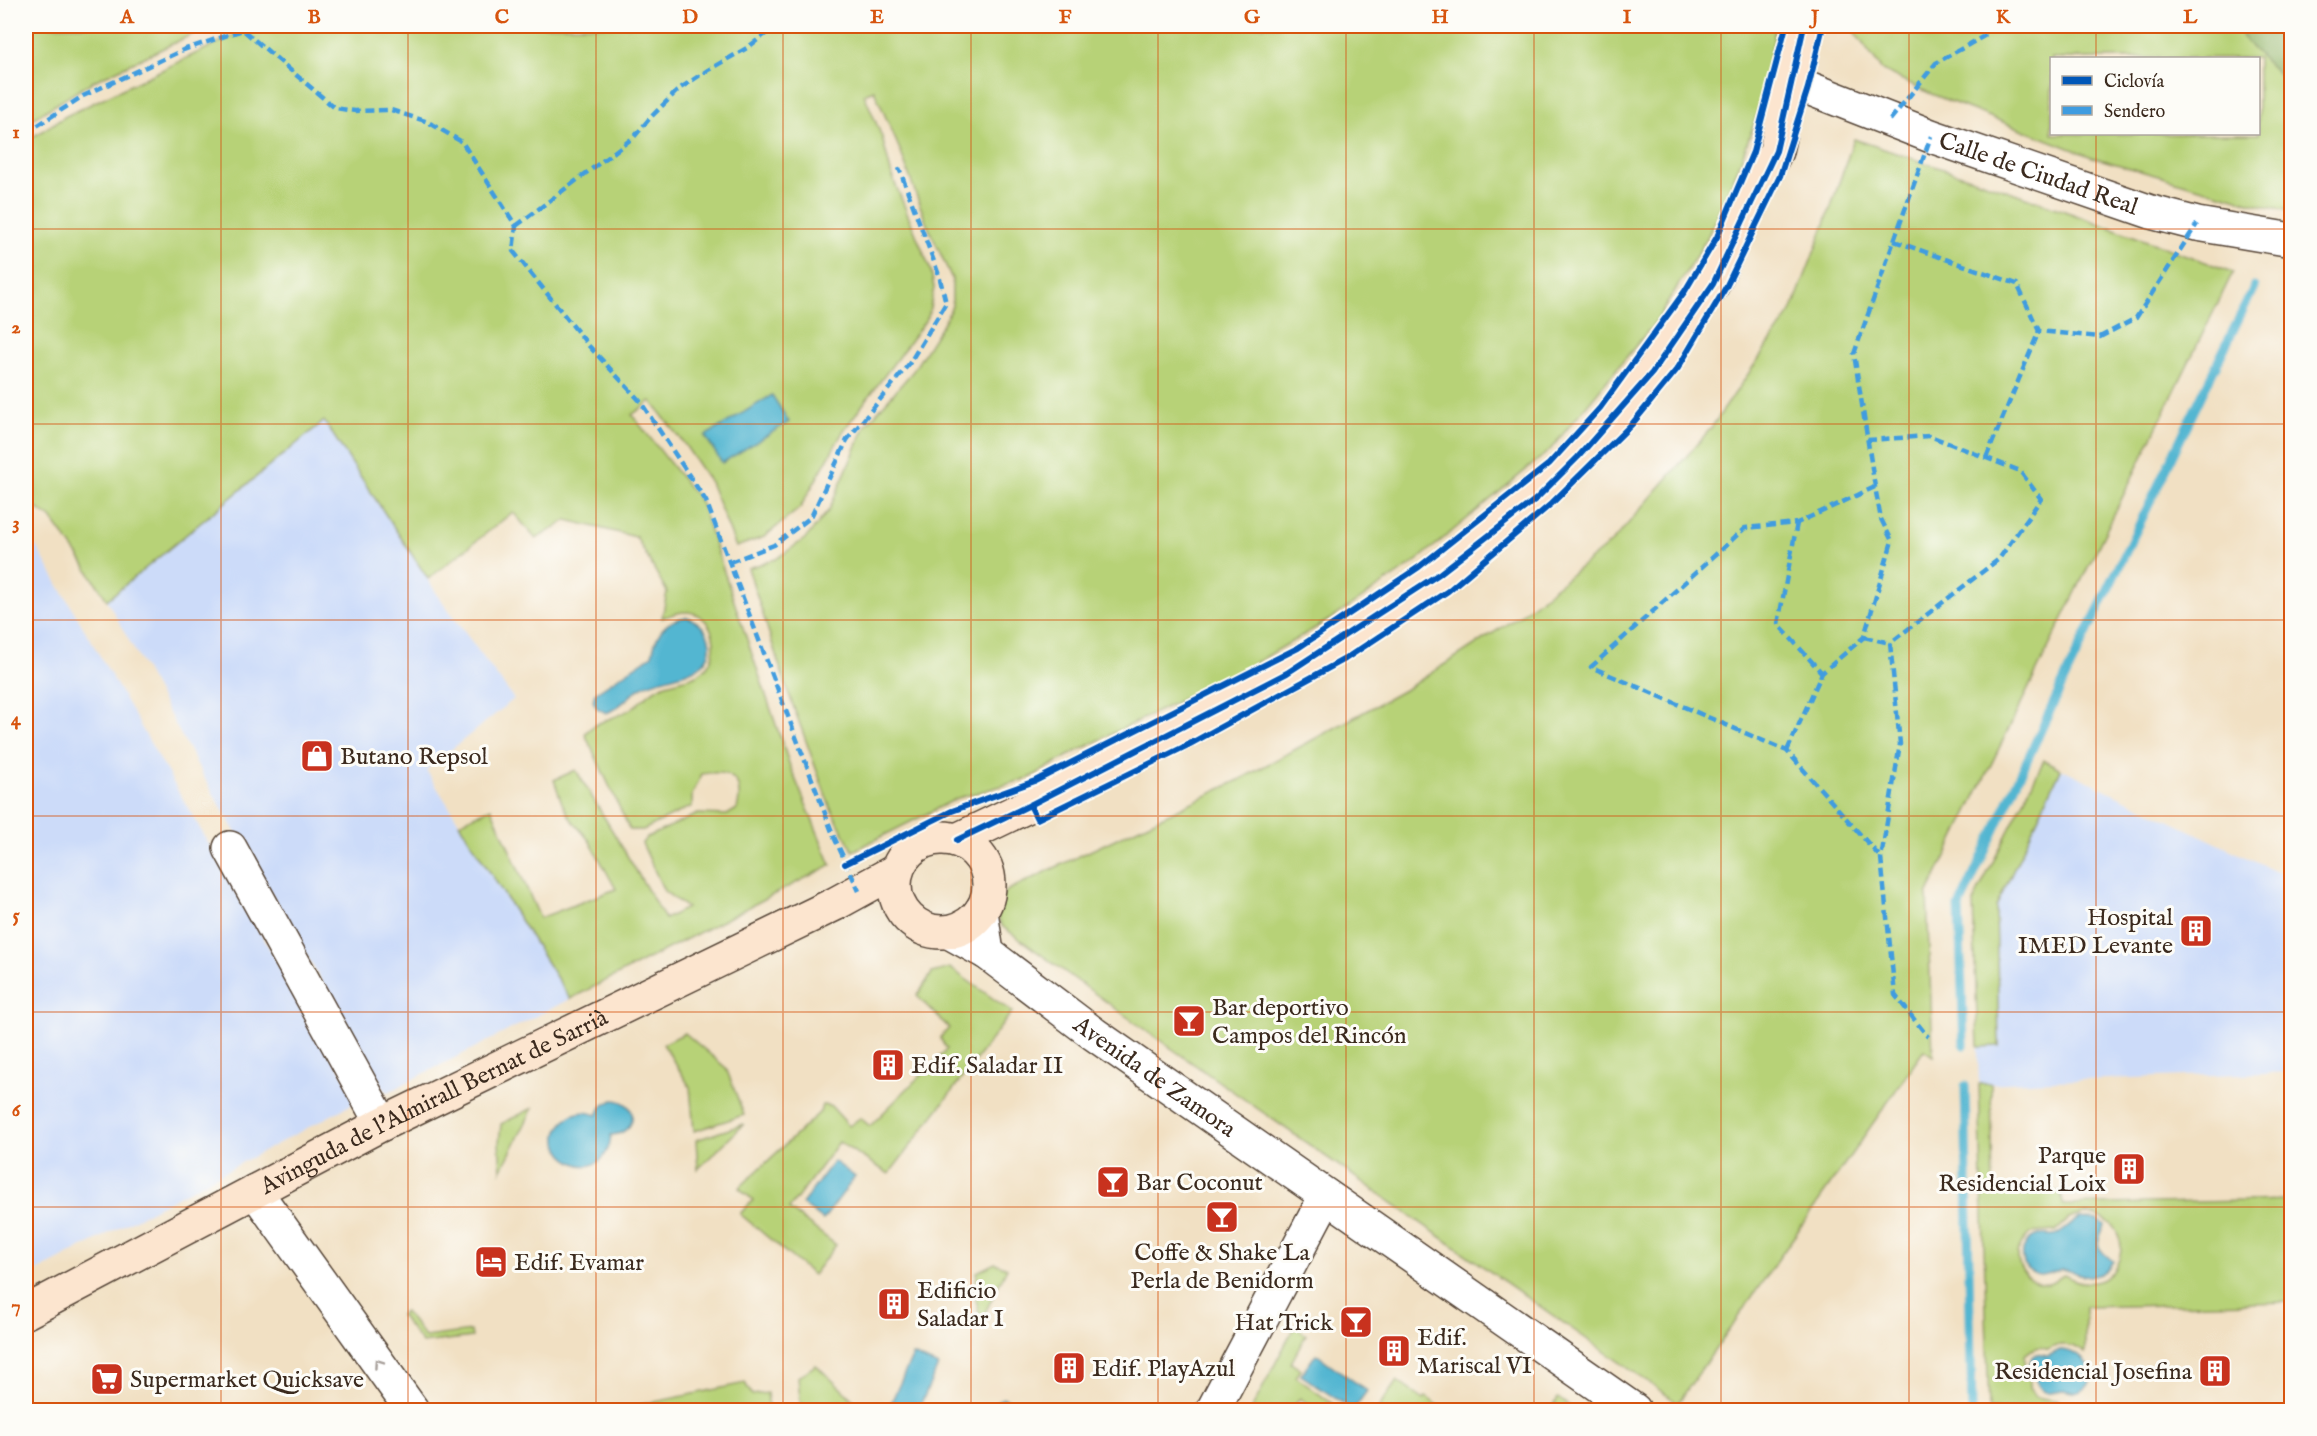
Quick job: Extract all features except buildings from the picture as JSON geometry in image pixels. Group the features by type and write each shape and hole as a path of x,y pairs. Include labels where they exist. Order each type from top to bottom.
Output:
{"street":[{"path":"957,840 1005,818 1287,673 1439,574 1536,499 1578,457 1652,373 1713,284 1776,151 1804,26"},
{"name":"Calle de Ciudad Real","path":"1793,82 1931,136 2151,212 2197,224 2292,240"},
{"path":"988,874 981,859 971,848 957,840 941,838 926,840 912,848 902,859 897,870 894,889 902,911 919,927 933,932 949,932 964,927 985,904 989,889 988,874 1005,818"},
{"path":"230,848 382,1124"},
{"name":"Avinguda de l'Almirall Bernat de Sarrià","path":"26,1312 382,1124 846,899 897,870"},
{"path":"846,899 902,911"},
{"path":"981,911 987,953"},
{"name":"Avenida de Zamora","path":"949,932 987,953 1094,1034 1634,1410"},
{"path":"255,1191 412,1410"},
{"path":"1212,1410 1326,1196"}],"shaded area":[{"name":"Butano Repsol","path":"324,421 443,603 514,699 426,770 570,999 388,1092 384,1089 210,788 107,600"},
{"path":"36,546 358,1101 26,1277 26,553"},
{"path":"2044,760 2291,879 2291,1072 1979,1084 1973,902"}],"green space":[{"path":"26,26 210,26 92,82 26,123"},
{"path":"260,26 1775,26 1773,45 1757,115 1739,166 1707,238 1657,320 1550,450 1414,563 1334,617 1252,665 1073,753 1030,778 958,798 853,851 830,807 786,686 748,568 776,559 806,538 829,510 866,425 913,371 952,306 952,279 926,222 900,150 874,90 864,94 882,137 892,176 931,271 934,288 928,317 844,430 800,508 764,537 736,547 710,482 651,401 632,415 700,501 790,766 831,865 570,999 459,823 491,808 540,918 616,889 589,840 571,819 562,803 554,780 576,770 665,919 687,908 664,891 642,843 647,837 698,814 727,815 737,809 739,799 737,783 733,778 720,773 702,774 692,795 692,806 643,830 630,830 585,734 594,726 632,708 661,686 700,673 710,662 713,654 713,635 710,627 697,615 681,612 662,618 667,592 636,537 567,520 536,539 513,512 428,579 324,421 107,600 51,518 26,501 26,141 66,116 249,28 251,31"},
{"path":"1850,26 2291,26 2291,211 2252,203 2092,157 1929,93 1882,70"},
{"path":"2234,26 2291,26 2291,86 2252,48"},
{"path":"1854,139 2012,192 2233,272 1927,895 1933,1056 1924,1050 1678,1403 1148,1032 1003,927 998,916 998,908 1001,895 1010,889 1239,780 1408,688 1518,617 1613,541 1711,428 1791,312 1825,224"},
{"path":"2044,760 2061,769 1996,907 1999,1046 1978,1047 1973,902"},
{"path":"950,968 1012,1012 889,1174 839,1142 789,1209 836,1245 813,1275 740,1214 753,1200 739,1188 820,1112 822,1105 831,1106 849,1126 860,1118 870,1126 947,1049 940,1038 949,1028 917,996 932,973"},
{"path":"685,1033 726,1068 744,1115 694,1131 690,1087 663,1044"},
{"path":"1979,1084 1991,1084 1993,1194 2061,1192 2063,1205 2291,1200 2291,1302 2085,1307 2085,1353 2071,1346 2062,1345 2048,1350 2041,1347 2035,1348 2025,1355 2025,1370 2029,1375 2029,1387 2035,1397 2059,1401 2059,1410 1989,1410","holes":["2084,1214 2103,1219 2115,1230 2120,1244 2119,1258 2113,1271 2101,1280 2084,1282 2064,1275 2050,1283 2042,1284 2031,1280 2023,1271 2018,1260 2018,1251 2030,1233 2056,1231 2069,1219"]},
{"path":"533,1108 501,1171 499,1143 501,1124"},
{"path":"744,1124 698,1169 696,1140"},
{"path":"995,1263 1007,1268 981,1321 975,1296 977,1272"},
{"path":"405,1312 425,1337 471,1331 472,1337 422,1343 400,1315"},
{"path":"1295,1326 1306,1335 1291,1363 1301,1370 1296,1377 1341,1410 1317,1410 1300,1398 1291,1410 1251,1410"},
{"path":"816,1365 864,1410 801,1410 798,1377"},
{"path":"1397,1381 1424,1400 1426,1397 1444,1409 1377,1410"},
{"path":"745,1383 752,1395 767,1393 769,1410 641,1410 640,1405"},
{"path":"1558,1398 1575,1410 1551,1410"}],"water":[{"path":"772,395 789,422 722,463 705,436"},
{"path":"687,617 702,627 709,639 708,655 703,663 683,674 640,688 611,711 606,713 597,708 593,701 595,693 652,655 662,629 672,621"},
{"path":"613,1100 628,1106 632,1117 627,1129 611,1135 606,1153 596,1163 585,1165 573,1162 563,1155 557,1144 558,1132 567,1119 581,1112 597,1115 601,1107"},
{"path":"834,1161 855,1177 823,1220 802,1204"},
{"path":"2081,1218 2098,1220 2105,1225 2098,1245 2102,1252 2113,1261 2107,1269 2095,1276 2089,1276 2062,1269 2040,1275 2027,1269 2023,1254 2029,1240 2039,1235 2058,1234"},
{"path":"2060,1350 2078,1355 2089,1368 2090,1382 2086,1388 2078,1392 2064,1390 2045,1392 2039,1387 2029,1366 2032,1357 2036,1354 2048,1356"},
{"path":"1316,1354 1367,1391 1353,1410 1301,1375"},
{"path":"913,1355 938,1366 918,1410 896,1410 889,1407"},
{"path":"1005,1398 1010,1402 1011,1410 993,1410 996,1401"}],"waterway":[{"path":"1964,1045 1959,907 2067,674 2254,287"},
{"path":"1965,1086 1972,1410"}],"marked path":[{"path":"516,226 634,137 679,89 747,48 776,26"},
{"path":"1890,120 1936,63 1984,36 1993,26"},
{"path":"26,133 83,96 183,50 243,30 335,108 355,111 391,110 428,122 462,142 516,226 513,251 589,346 640,401 706,501 834,837 859,891"},
{"path":"1787,751 1822,673 1864,637 1892,541 1881,519 1854,354 1931,136"},
{"path":"730,562 774,545 811,517 847,440 909,364 946,303 939,275 899,168"},
{"path":"1894,241 2017,284 2039,331 2100,337 2136,318 2197,224"},
{"path":"1986,458 2039,331"},
{"path":"1867,440 1930,436 2020,471 2041,499 1999,559 1890,643"},
{"path":"1875,487 1797,523 1745,528 1591,667 1787,751 1881,858"},
{"path":"1797,523 1778,624 1822,673"},
{"path":"1864,637 1890,643 1900,744 1881,858 1895,995 1928,1037"}],"cycle path":[{"path":"845,864 952,811 1035,781 1298,648 1419,567 1549,464 1600,408 1685,291 1717,237 1753,152 1786,26"},
{"path":"957,840 1287,673 1439,574 1536,499 1578,457 1652,373 1713,284 1776,151 1804,26"},
{"path":"1030,805 1037,819 1188,745 1345,659 1448,591 1551,504 1632,424 1678,368 1726,287 1780,176 1808,88 1823,26"}],"place":[{"name":"Butano Repsol","path":"317,756"},
{"name":"Hospital IMED Levante","path":"2196,931"},
{"name":"Bar deportivo Campos del Rincón","path":"1189,1021"},
{"name":"Edif. Saladar II","path":"888,1065"},
{"name":"Parque Residencial Loix","path":"2129,1169"},
{"name":"Bar Coconut","path":"1113,1182"},
{"name":"Coffe & Shake La Perla de Benidorm","path":"1222,1217"},
{"name":"Edif. Evamar","path":"491,1262"},
{"name":"Edificio Saladar I","path":"894,1304"},
{"name":"Hat Trick","path":"1356,1322"},
{"name":"Edif. Mariscal VI","path":"1394,1351"},
{"name":"Edif. PlayAzul","path":"1069,1368"},
{"name":"Residencial Josefina","path":"2215,1371"},
{"name":"Supermarket Quicksave","path":"107,1379"}]}
